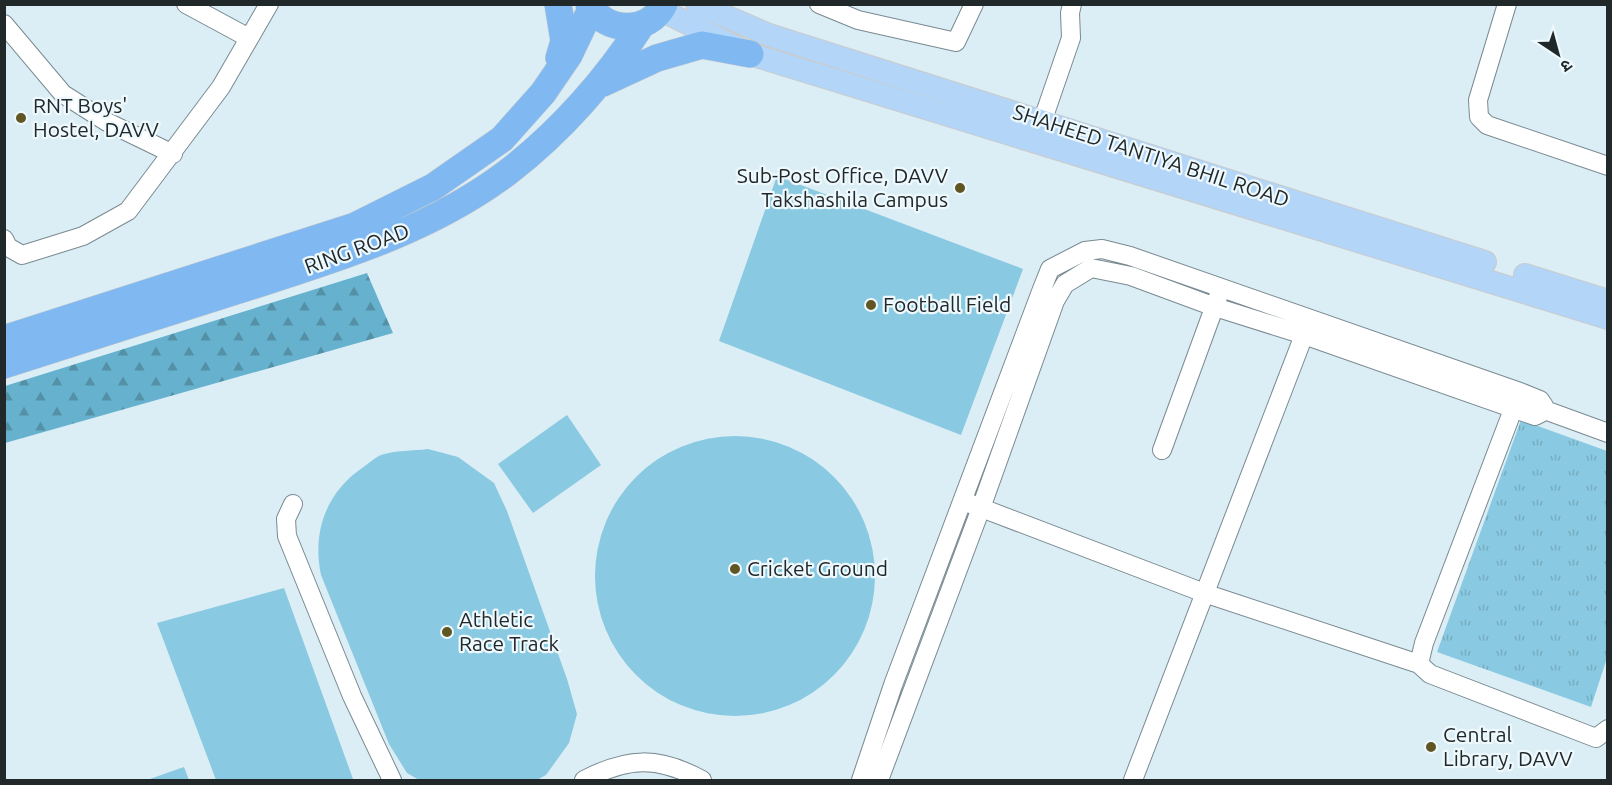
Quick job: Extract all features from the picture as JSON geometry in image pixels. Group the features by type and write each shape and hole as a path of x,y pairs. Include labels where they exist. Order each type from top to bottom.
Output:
{"highway":[{"path":"433,187 514,116 552,72 564,41 563,21 558,4"},
{"path":"590,7 597,16 614,25 656,13"},
{"name":"RING ROAD","path":"4,339 355,226 433,187 502,139 543,93 569,54 590,7"},
{"name":"RING ROAD","path":"4,365 327,262 424,224 508,173 554,132 621,57 656,13"},
{"path":"593,88 657,58 702,45 759,44"}],"main road":[{"path":"696,4 759,44"},
{"path":"732,4 759,44"},
{"path":"656,13 1040,132 1608,318"},
{"name":"SHAHEED TANTIYA BHIL ROAD","path":"1040,132 1608,301"}],"street":[{"path":"186,4 249,38"},
{"path":"4,239 8,247 22,255 83,236 128,211 173,154 221,87 269,4"},
{"path":"819,4 858,21 956,42 974,4"},
{"path":"1040,132 1071,38 1072,4"},
{"path":"1507,4 1478,100 1479,117 1487,126 1608,166"},
{"path":"4,24 63,94 107,122 173,154"},
{"path":"861,780 893,685 1050,269 1085,250 1102,249 1304,335 1516,400 1540,400 1542,409 1608,434"},
{"path":"879,780 981,508 1055,301 1065,284 1090,268 1131,276 1217,299 1516,400"},
{"path":"1162,450 1217,299"},
{"path":"1133,780 1207,594 1304,335"},
{"path":"1419,664 1424,643 1516,400"},
{"path":"964,501 1207,594 1419,664 1430,674 1596,738 1608,729"},
{"path":"293,504 286,519 287,536 352,696 392,780"},
{"path":"584,780 614,767 649,761 674,768 702,780"}],"green space":[{"name":"Football Field","path":"777,176 1023,269 961,435 719,341"},
{"path":"367,273 393,333 5,443 5,386"},
{"path":"567,415 601,465 533,513 498,464"},
{"path":"1521,420 1607,451 1607,658 1591,707 1437,652"},
{"name":"Cricket Ground","path":"749,436 789,446 801,452 824,468 843,487 865,522 873,549 875,576 873,603 865,630 852,654 834,675 813,693 789,706 749,716 721,716 681,706 657,693 636,675 618,654 605,630 597,603 595,562 605,522 618,498 636,477 657,459 681,446 708,438"},
{"name":"Athletic Race Track","path":"428,449 458,457 494,483 507,511 567,679 577,714 569,743 546,775 537,780 419,780 407,773 389,744 321,575 319,544 321,529 325,515 339,489 373,459 381,455 398,451"},
{"path":"284,588 353,779 216,780 157,623"},
{"path":"184,767 189,780 147,780"}],"place":[{"name":"RNT Boys' Hostel, DAVV","path":"21,118"},
{"name":"Sub-Post Office, DAVV Takshashila Campus","path":"960,188"},
{"name":"Football Field","path":"871,305"},
{"name":"Cricket Ground","path":"735,569"},
{"name":"Athletic Race Track","path":"447,632"},
{"name":"Central Library, DAVV","path":"1431,747"}]}
